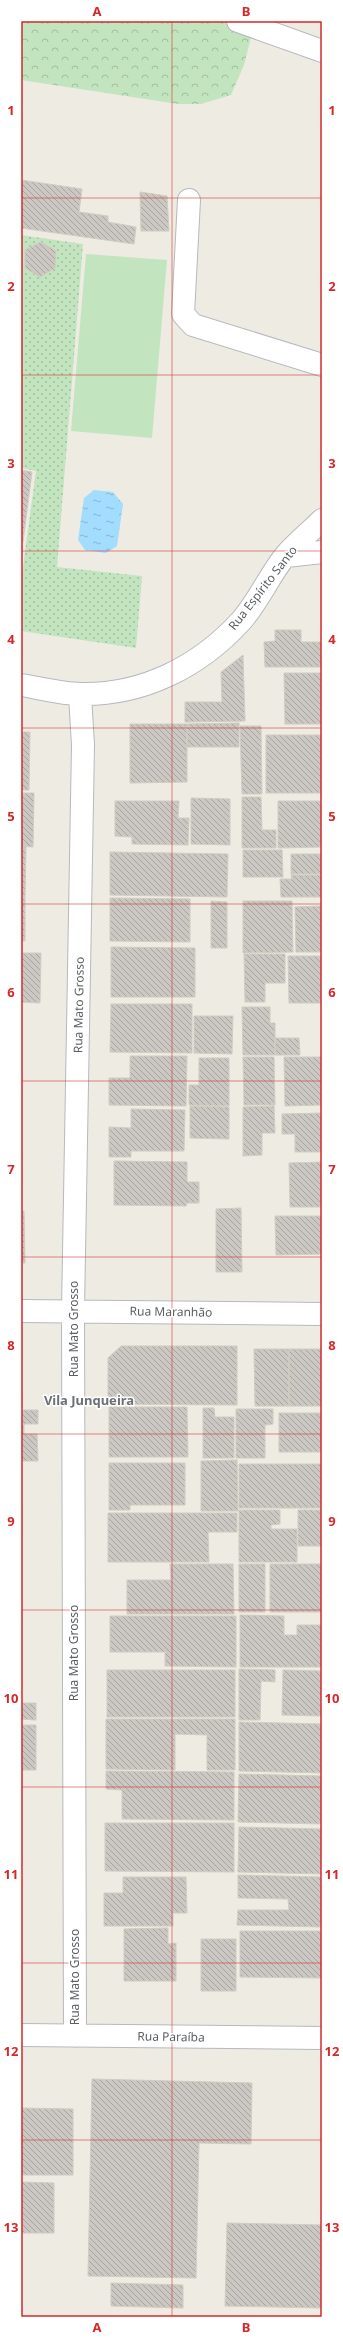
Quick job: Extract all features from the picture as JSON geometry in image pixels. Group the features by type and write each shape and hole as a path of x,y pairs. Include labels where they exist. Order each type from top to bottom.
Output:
{"street":[{"path":"238,21 322,51"},
{"path":"189,200 183,314 193,325 322,365"},
{"name":"Rua Espírito Santo","path":"21,685 80,694 115,692 148,684 177,672 206,654 241,620 286,556 322,520"},
{"path":"286,556 322,552"},
{"name":"Rua Mato Grosso","path":"76,2036 73,1310 83,745 80,694"},
{"name":"Rua Maranhão","path":"21,1311 73,1310 322,1314"},
{"name":"Rua Paraíba","path":"21,2035 322,2038"}],"green space":[{"path":"21,21 255,21 244,65 231,95 201,104 178,104 21,80"},
{"path":"21,235 83,244 57,567 142,576 136,648 21,631 21,581 36,471 21,468"},
{"path":"86,254 167,260 152,438 71,431"}],"water":[{"path":"94,490 113,492 123,504 117,546 106,553 85,550 78,540 84,498"}],"building":[{"path":"21,180 82,189 79,212 108,216 108,222 136,227 134,244 21,228"},
{"path":"140,192 167,196 169,231 141,231"},
{"path":"41,242 56,251 55,268 40,277 25,268 25,250"},
{"path":"21,470 32,472 21,557"},
{"path":"275,630 301,630 301,642 322,642 322,667 265,667 264,642 275,641"},
{"path":"243,655 245,721 185,722 185,702 222,702 221,672"},
{"path":"284,673 322,673 322,724 285,724"},
{"path":"239,723 239,747 187,747 187,724"},
{"path":"130,724 187,724 187,782 130,783"},
{"path":"240,726 261,726 262,794 242,794"},
{"path":"21,732 30,732 29,790 21,790"},
{"path":"266,735 322,735 322,793 266,793"},
{"path":"21,793 34,793 33,847 21,846"},
{"path":"242,797 261,797 262,830 276,830 276,848 242,848"},
{"path":"191,798 230,799 230,845 191,844"},
{"path":"115,801 179,801 178,818 189,818 188,845 132,844 132,837 115,836"},
{"path":"278,801 322,801 322,847 278,848"},
{"path":"21,846 26,846 25,898 21,898"},
{"path":"243,850 282,850 283,877 243,877"},
{"path":"110,852 228,854 227,897 110,895"},
{"path":"291,854 322,854 322,874 291,874"},
{"path":"291,875 322,875 322,897 281,897 280,879 292,879"},
{"path":"21,898 25,898 25,941 21,941"},
{"path":"110,898 190,899 190,942 110,941"},
{"path":"211,901 227,902 227,948 211,948"},
{"path":"243,901 292,901 293,952 243,953"},
{"path":"322,906 322,952 296,952 295,907"},
{"path":"111,947 195,948 195,997 111,997"},
{"path":"21,953 41,953 40,1003 21,1002"},
{"path":"244,954 285,954 285,983 265,983 265,1002 245,1002"},
{"path":"288,956 322,956 322,1003 289,1003"},
{"path":"111,1004 192,1004 192,1053 110,1052"},
{"path":"242,1007 270,1007 270,1023 275,1023 275,1055 243,1055"},
{"path":"194,1016 233,1016 232,1054 194,1053"},
{"path":"275,1038 299,1038 300,1055 275,1055"},
{"path":"130,1056 187,1056 186,1106 109,1105 109,1078 130,1078"},
{"path":"243,1057 274,1057 275,1105 244,1105"},
{"path":"284,1057 322,1057 322,1105 285,1106"},
{"path":"199,1058 229,1058 229,1106 189,1105 189,1085 199,1085"},
{"path":"190,1106 229,1107 229,1139 190,1138"},
{"path":"274,1106 275,1133 262,1133 262,1155 243,1156 243,1107"},
{"path":"131,1109 185,1110 184,1151 131,1151 131,1157 109,1157 109,1127 131,1128"},
{"path":"322,1113 322,1152 295,1152 295,1134 282,1134 282,1114"},
{"path":"114,1161 187,1162 187,1182 199,1182 199,1203 187,1203 186,1206 114,1205"},
{"path":"322,1162 322,1207 290,1207 289,1163"},
{"path":"241,1208 242,1272 216,1272 216,1209"},
{"path":"21,1211 24,1211 25,1263 21,1263"},
{"path":"275,1216 322,1216 322,1254 276,1255"},
{"path":"121,1346 237,1346 237,1405 108,1404 108,1358"},
{"path":"254,1349 289,1349 289,1406 255,1406"},
{"path":"289,1349 322,1349 322,1406 289,1406"},
{"path":"21,1353 22,1407 21,1407"},
{"path":"109,1407 187,1407 188,1457 109,1457"},
{"path":"203,1408 214,1408 215,1417 234,1417 234,1458 203,1458"},
{"path":"236,1409 273,1409 273,1424 265,1425 265,1458 236,1458"},
{"path":"21,1410 38,1410 38,1424 24,1424 24,1434 37,1434 38,1461 21,1461"},
{"path":"279,1413 322,1413 322,1452 279,1452"},
{"path":"237,1460 238,1511 201,1511 201,1461"},
{"path":"109,1463 185,1463 185,1505 130,1505 130,1510 109,1510"},
{"path":"239,1464 322,1464 322,1508 239,1508"},
{"path":"239,1510 280,1510 280,1524 271,1525 271,1529 297,1529 297,1562 239,1562"},
{"path":"298,1510 322,1510 322,1546 298,1546"},
{"path":"108,1513 237,1513 237,1532 208,1532 209,1562 108,1562"},
{"path":"170,1564 233,1564 234,1614 127,1614 127,1580 171,1580"},
{"path":"239,1564 265,1564 265,1612 239,1612"},
{"path":"270,1564 322,1564 322,1612 270,1612"},
{"path":"240,1615 284,1616 284,1635 297,1635 297,1625 322,1625 322,1667 240,1667"},
{"path":"110,1616 236,1616 236,1667 165,1666 165,1652 110,1652"},
{"path":"239,1669 275,1670 275,1682 261,1681 260,1720 239,1720"},
{"path":"107,1670 235,1670 235,1717 107,1717"},
{"path":"283,1670 322,1671 322,1716 282,1715"},
{"path":"21,1703 36,1703 36,1720 21,1719"},
{"path":"106,1719 235,1719 235,1770 207,1770 207,1735 175,1734 175,1770 106,1769"},
{"path":"239,1722 322,1724 322,1773 239,1771"},
{"path":"21,1725 36,1725 36,1770 21,1770"},
{"path":"106,1771 234,1772 234,1820 122,1819 122,1790 106,1789"},
{"path":"239,1774 322,1776 322,1824 238,1822"},
{"path":"105,1823 234,1823 234,1872 105,1871"},
{"path":"239,1827 322,1829 322,1874 238,1872"},
{"path":"238,1875 322,1877 322,1927 237,1925 238,1910 289,1910 288,1899 238,1898"},
{"path":"123,1877 186,1877 187,1913 173,1913 173,1926 104,1926 104,1893 123,1893"},
{"path":"168,1928 168,1944 176,1943 176,1981 124,1981 124,1929"},
{"path":"240,1931 322,1931 322,1978 240,1977"},
{"path":"201,1939 236,1939 236,1991 201,1991"},
{"path":"92,2079 252,2083 251,2144 199,2143 196,2278 88,2276"},
{"path":"21,2108 73,2109 73,2175 21,2175"},
{"path":"21,2182 54,2183 54,2233 21,2233"},
{"path":"227,2223 322,2225 322,2308 225,2306"},
{"path":"111,2283 183,2285 183,2308 111,2306"}],"district":[{"name":"Vila Junqueira","path":"89,1400"}]}
